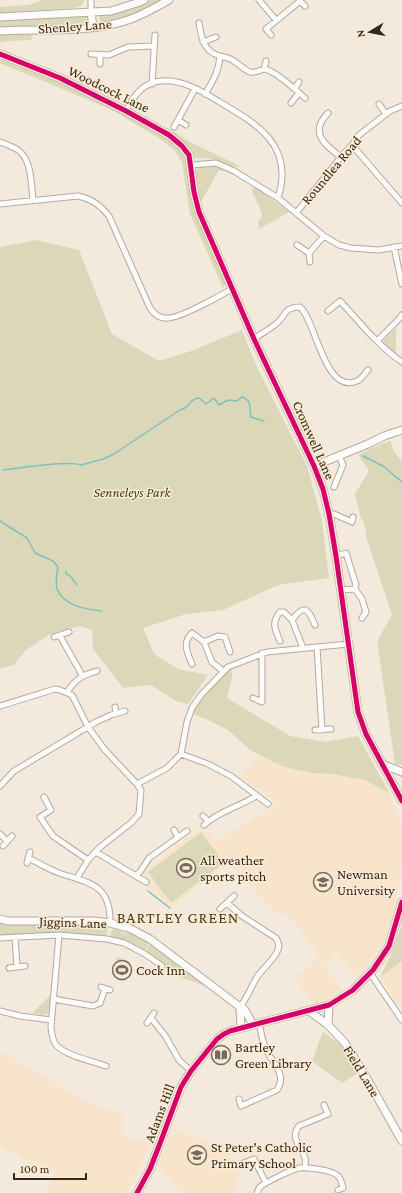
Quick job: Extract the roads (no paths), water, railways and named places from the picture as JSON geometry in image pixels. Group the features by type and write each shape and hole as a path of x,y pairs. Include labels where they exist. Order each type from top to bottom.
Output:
{"street":[{"path":"91,0 93,27"},
{"name":"Shenley Lane","path":"0,18 111,11 144,0"},
{"name":"Shenley Lane","path":"0,31 100,27 127,21 143,15 169,0"},
{"path":"260,0 276,20"},
{"path":"271,35 266,29 276,20 300,1 305,6"},
{"path":"199,23 203,42 208,51 231,59 249,71 253,72 264,69 270,71 295,88 305,98"},
{"path":"152,84 153,46 155,35"},
{"path":"203,42 216,37"},
{"path":"91,54 109,55 128,47 153,46"},
{"name":"Woodcock Lane","path":"0,54 60,78 151,124 173,139 186,151 189,155 190,165"},
{"path":"100,55 100,64"},
{"path":"205,94 215,77 219,66 220,56"},
{"path":"264,69 266,61"},
{"path":"126,111 140,89 160,81 170,81 183,84 205,94 252,121 272,142 278,154 284,174 278,198"},
{"path":"295,88 299,82"},
{"path":"174,127 195,89"},
{"path":"291,103 300,93"},
{"path":"379,104 386,114"},
{"name":"Roundlea Road","path":"296,212 359,135 386,114 402,106"},
{"path":"328,113 322,119 319,126 320,134 326,146 341,157"},
{"path":"178,120 186,125"},
{"path":"0,142 18,150 26,159 33,200"},
{"path":"352,145 402,203"},
{"path":"190,165 216,163 234,171 278,198 324,236 339,245 351,248 379,250 402,246"},
{"name":"Cromwell Lane","path":"190,165 199,212 254,339 314,466 323,489 336,556 358,712 366,734 402,801"},
{"path":"0,204 78,196 99,205 109,216 150,308 155,314 161,317 173,318 232,289"},
{"path":"310,262 309,253 324,236"},
{"path":"297,245 309,253"},
{"path":"394,247 402,284"},
{"path":"328,311 340,301 402,362"},
{"path":"254,339 279,322 287,311 295,307 300,307 306,314 319,348 334,375 340,380 351,382 357,381 368,370"},
{"path":"378,340 402,315"},
{"path":"314,466 384,436 402,430"},
{"path":"334,488 343,465 339,456"},
{"path":"329,514 334,514 352,522 353,517"},
{"path":"336,556 346,553 354,576 356,586 355,589 362,599 366,612 362,618"},
{"path":"340,590 355,589"},
{"path":"292,620 298,612 307,610 310,613 315,625"},
{"path":"280,641 274,624 275,618 280,612 284,612 292,620 303,648"},
{"path":"54,637 69,632"},
{"path":"192,664 186,649 186,642 192,633 204,642 212,662 223,671"},
{"path":"60,636 82,676"},
{"path":"204,642 218,636 225,637 230,652"},
{"path":"137,784 167,768 181,754 187,722 192,708 200,695 228,667 262,653 348,644"},
{"path":"317,647 322,730"},
{"path":"253,698 262,702 262,653"},
{"path":"67,692 82,676 97,671"},
{"path":"0,706 50,690 67,692 72,695 88,727 110,756 142,790 139,814 132,822 99,848 88,860 77,878"},
{"path":"115,707 116,713"},
{"path":"0,786 14,770 88,727 116,713 125,711"},
{"path":"315,730 331,729"},
{"path":"181,754 208,764 231,776 268,804"},
{"path":"382,764 402,772"},
{"path":"204,816 206,823 224,811 244,804 256,796"},
{"path":"44,797 51,810 40,817 53,836 88,860"},
{"path":"174,830 178,837"},
{"path":"136,875 140,872 149,858 187,831"},
{"path":"0,834 8,841"},
{"path":"4,846 12,836"},
{"path":"30,852 27,861 88,882 101,892 108,902 110,923"},
{"path":"96,852 146,882"},
{"path":"220,909 234,896"},
{"path":"227,902 242,916 276,938 279,948 258,977 240,1007 241,1028"},
{"name":"Adams Hill","path":"137,1193 150,1169 179,1092 191,1071 217,1039 224,1034 256,1023 329,1005 352,990 370,973 389,946 402,902"},
{"name":"Jiggins Lane","path":"0,919 8,921 94,921 129,928 150,939 244,1009 256,1023"},
{"path":"59,936 50,1028 52,1038 59,1048 66,1052 106,1066"},
{"name":"Jiggins Lane","path":"0,938 59,936 107,939 124,943 145,954 162,966"},
{"path":"15,937 17,967"},
{"path":"9,968 25,966"},
{"path":"370,973 402,1020"},
{"path":"53,999 93,1006 100,1002 105,989"},
{"path":"328,1025 329,1005"},
{"name":"Field Lane","path":"309,1010 328,1025 346,1043 402,1141"},
{"path":"0,1011 20,1016 51,1020"},
{"path":"150,1018 166,1037 179,1060 191,1071"},
{"path":"239,1100 241,1106 277,1090 281,1084 282,1079 279,1071 265,1047 256,1023"},
{"path":"305,1168 305,1157 295,1140 296,1130 299,1126 328,1114 324,1105"},
{"path":"241,1164 254,1159 266,1183"},
{"path":"257,1193 259,1188 266,1183 297,1168 314,1168 334,1173 339,1177 343,1188 338,1190"}],"waterway":[{"path":"3,470 66,463 81,465 103,459 114,454 180,410 184,409 193,400 199,398 206,404 214,398 219,405 228,400 237,401 242,397 248,401 250,405 251,417 264,421"},
{"path":"363,456 383,466 402,482"},
{"path":"0,521 27,538 35,553 53,561 58,567 56,587 60,595 76,606 101,611"},
{"path":"66,571 66,574 70,576 77,585"},
{"path":"148,891 170,908"}],"place":[{"name":"All weather sports pitch","path":"186,868"},
{"name":"Newman University","path":"323,882"},
{"name":"Cock Inn","path":"122,970"},
{"name":"Bartley Green Library","path":"221,1055"},
{"name":"St Peter's Catholic Primary School","path":"197,1155"}],"district":[{"name":"BARTLEY GREEN","path":"178,917"}],"park label":[{"name":"Senneleys Park","path":"132,492"}]}
